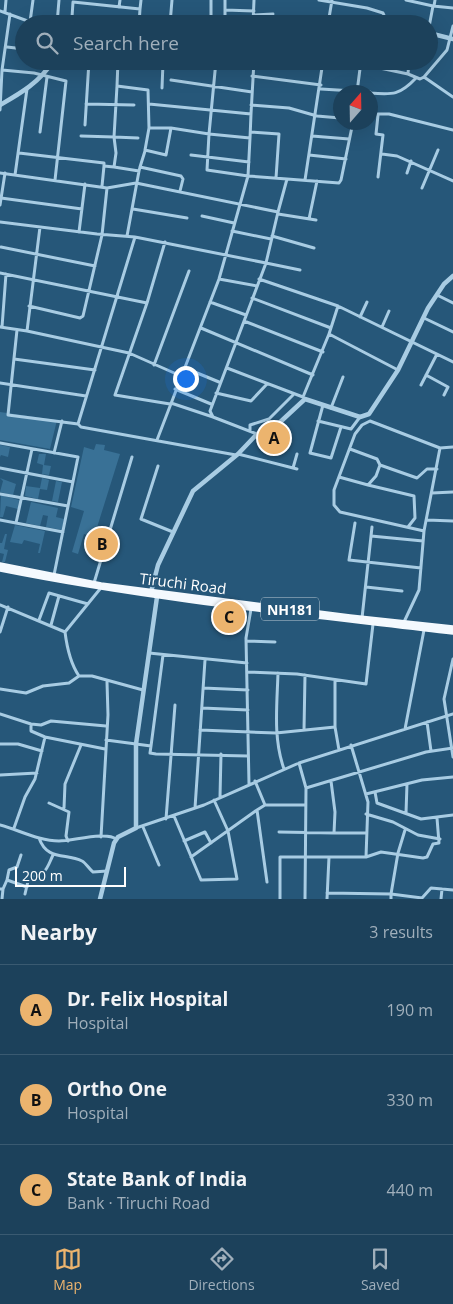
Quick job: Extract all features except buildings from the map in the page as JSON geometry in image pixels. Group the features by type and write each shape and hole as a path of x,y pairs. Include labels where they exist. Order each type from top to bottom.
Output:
{"highway":[{"name":"Tiruchi Road","path":"0,565 9,569 100,589 373,624 453,632"},
{"name":"Tiruchi Road","path":"0,569 54,575 151,592 453,628"}],"street":[{"path":"5,12 6,0"},
{"path":"31,15 33,0"},
{"path":"58,15 59,0"},
{"path":"119,7 120,0"},
{"path":"140,15 141,0"},
{"path":"171,15 172,0"},
{"path":"211,0 211,15"},
{"path":"225,0 225,15"},
{"path":"254,0 254,13"},
{"path":"319,0 367,8 383,13 384,15"},
{"path":"406,0 453,8"},
{"path":"431,15 435,0"},
{"path":"72,15 73,1 140,9"},
{"path":"330,15 332,1"},
{"path":"0,10 15,16"},
{"path":"225,10 273,14"},
{"path":"0,110 2,70 10,14"},
{"path":"438,61 447,50 452,38 453,26"},
{"path":"438,35 452,38"},
{"path":"6,47 15,48"},
{"path":"2,70 34,73 66,81 59,158 55,180"},
{"path":"40,132 45,76 48,70"},
{"path":"85,125 88,70"},
{"path":"114,167 118,70"},
{"path":"162,88 163,70"},
{"path":"215,70 207,170 248,176 339,183 343,175 351,130"},
{"path":"157,440 175,389 219,279 248,176 253,70"},
{"path":"305,180 322,70"},
{"path":"358,85 360,70"},
{"path":"392,70 420,79 430,70"},
{"path":"408,70 408,74"},
{"path":"0,105 45,76"},
{"path":"252,76 333,89"},
{"path":"424,77 453,97"},
{"path":"378,94 393,95 408,86 416,78"},
{"path":"171,80 252,92"},
{"path":"117,86 148,90 149,104 149,128 136,183 127,236"},
{"path":"15,175 27,89"},
{"path":"86,104 116,107 134,105"},
{"path":"149,104 251,114"},
{"path":"250,104 289,108 316,116 333,117"},
{"path":"378,115 399,116 453,130"},
{"path":"149,128 171,128 250,138"},
{"path":"145,150 166,155 171,128"},
{"path":"376,130 376,134 383,135 378,177"},
{"path":"250,132 279,134 276,178"},
{"path":"81,136 138,138"},
{"path":"312,136 349,139"},
{"path":"422,188 438,150"},
{"path":"19,153 181,176 183,179 180,191"},
{"path":"382,154 397,156 411,161 453,181"},
{"path":"191,155 249,162"},
{"path":"309,155 346,159"},
{"path":"407,173 411,161"},
{"path":"102,186 104,166"},
{"path":"0,173 107,188 136,183 316,220"},
{"path":"0,206 5,173"},
{"path":"213,417 210,411 212,404 266,263 287,179"},
{"path":"309,219 317,181"},
{"path":"79,232 86,184"},
{"path":"29,306 80,318 83,316 91,290 102,235 107,188"},
{"path":"1,198 82,209"},
{"path":"133,209 187,218"},
{"path":"202,216 234,224"},
{"path":"0,222 102,235 135,236 300,270"},
{"path":"28,332 32,279 40,227"},
{"path":"232,231 272,237 314,248"},
{"path":"78,424 135,236"},
{"path":"165,242 115,395 171,403 257,434"},
{"path":"1,247 95,266"},
{"path":"154,365 189,271"},
{"path":"0,273 146,302"},
{"path":"6,274 1,327 129,353 181,376"},
{"path":"318,421 351,430 360,418 369,414 398,370 437,295 444,284 453,276"},
{"path":"219,279 256,286"},
{"path":"259,279 338,306 453,362"},
{"path":"437,295 453,303"},
{"path":"252,298 331,328"},
{"path":"210,302 246,315"},
{"path":"360,317 367,302"},
{"path":"227,368 293,395 303,397 323,352 338,306"},
{"path":"382,327 389,311"},
{"path":"424,318 453,332"},
{"path":"244,321 323,352"},
{"path":"201,328 313,375"},
{"path":"17,330 8,414 78,424 81,427 237,455 295,468 297,454"},
{"path":"329,334 398,370"},
{"path":"421,385 437,354"},
{"path":"14,360 95,370"},
{"path":"185,368 220,382"},
{"path":"426,375 448,387 444,395"},
{"path":"331,408 343,377"},
{"path":"0,383 86,396"},
{"path":"216,393 248,402 257,397 267,384"},
{"path":"175,389 212,404"},
{"path":"250,431 250,425 270,419 293,395"},
{"path":"151,592 158,564 193,491 237,455 257,434 277,425 305,399 360,418"},
{"path":"323,404 310,452 331,458 341,427"},
{"path":"54,453 62,421"},
{"path":"424,531 340,512 334,505 333,497 339,477 362,425 370,421 440,448 453,447"},
{"path":"0,443 78,457 54,575"},
{"path":"404,623 419,590 424,531 440,448"},
{"path":"16,523 32,449"},
{"path":"350,449 377,459 380,465 417,478 427,469 437,469"},
{"path":"94,583 132,457"},
{"path":"368,484 376,476 380,465"},
{"path":"158,466 142,521 173,532"},
{"path":"0,468 73,482"},
{"path":"339,477 414,496 415,518 408,527"},
{"path":"432,493 453,492"},
{"path":"0,494 68,506"},
{"path":"0,520 63,532"},
{"path":"427,520 453,521"},
{"path":"355,523 350,560 422,568"},
{"path":"362,618 372,527"},
{"path":"371,536 424,541"},
{"path":"366,587 402,591"},
{"path":"79,676 66,646 65,632 100,589"},
{"path":"39,620 48,593 88,604"},
{"path":"50,625 59,596"},
{"path":"136,828 136,744 156,596"},
{"path":"0,605 65,632"},
{"path":"0,632 8,607"},
{"path":"249,784 246,641 251,609"},
{"path":"248,672 306,675 366,684 373,624"},
{"path":"406,729 424,629"},
{"path":"246,641 275,642"},
{"path":"149,653 247,663"},
{"path":"163,655 150,753 248,756"},
{"path":"453,659 452,673 444,699 453,756"},
{"path":"195,808 205,660"},
{"path":"278,673 277,750 284,769"},
{"path":"304,730 306,675"},
{"path":"0,689 26,693 49,685 69,683 79,676 92,676 106,682 144,690"},
{"path":"335,680 334,727 339,750"},
{"path":"101,836 106,740 106,682"},
{"path":"203,688 248,690"},
{"path":"166,819 169,754 175,705"},
{"path":"202,708 248,710"},
{"path":"0,714 31,724 51,721 106,726"},
{"path":"100,899 110,855 116,839 136,828 144,827 195,808 300,763 453,714"},
{"path":"427,722 431,751"},
{"path":"31,724 31,731 45,737 105,749"},
{"path":"200,730 276,733 334,727"},
{"path":"14,828 25,797 37,773 45,737"},
{"path":"106,740 151,746"},
{"path":"0,744 18,744 42,751"},
{"path":"64,808 65,784 81,744"},
{"path":"351,746 368,802 366,814 366,857"},
{"path":"306,788 431,751 452,748"},
{"path":"220,797 221,754"},
{"path":"300,763 306,788 305,899"},
{"path":"0,775 37,773"},
{"path":"366,794 422,780 453,777"},
{"path":"255,781 265,805"},
{"path":"331,781 335,812 334,833"},
{"path":"406,813 407,784"},
{"path":"375,792 377,802"},
{"path":"174,816 201,880 237,879 228,831 214,800"},
{"path":"368,802 377,802 421,819 453,816"},
{"path":"49,803 64,808 69,812 66,836 68,841"},
{"path":"191,858 265,805 306,805"},
{"path":"257,810 267,882"},
{"path":"366,814 393,822 406,828 405,830 440,839"},
{"path":"280,899 280,857 366,857 381,852 424,858 433,844 439,843 438,818"},
{"path":"0,825 14,828 39,838 58,842 101,836 113,836 116,839"},
{"path":"144,827 159,865"},
{"path":"391,899 398,853 405,830"},
{"path":"184,841 205,832 211,843"},
{"path":"279,832 366,833"},
{"path":"39,838 41,844 53,854 83,862 93,872 107,871"},
{"path":"25,894 30,877 38,876 46,871 53,854"},
{"path":"2,899 2,889 7,880 9,870 17,867 21,855"},
{"path":"327,899 330,857"},
{"path":"7,880 27,886"},
{"path":"327,893 391,894 422,898 430,888 453,890"},
{"path":"441,899 442,889"}],"shaded area":[{"path":"0,412 57,420 50,449 0,440"},
{"path":"96,444 105,445 104,450 120,454 94,537 84,534 78,554 72,552 84,511 71,507 84,447 94,450"},
{"path":"0,445 10,447 8,457 1,455 0,457"},
{"path":"39,454 46,454 44,465 51,466 49,475 42,474 43,465 37,463"},
{"path":"0,478 16,484 13,495 0,492 3,481"},
{"path":"42,478 49,480 47,490 40,489 38,499 25,496 26,486 40,488"},
{"path":"56,481 62,482 58,502 52,501"},
{"path":"1,495 19,500 18,509 6,506 3,517 0,517"},
{"path":"31,502 58,508 56,517 64,519 62,530 46,527 48,516 43,515 40,526 26,523"},
{"path":"15,525 45,531 40,553 38,553 40,544 24,540 22,544 10,542"},
{"path":"5,534 7,534 4,549 8,550 5,562 2,562 4,554 0,553 0,543 2,543"}],"place":[{"name":"Dr. Felix Hospital","path":"274,438"},
{"name":"Ortho One","path":"102,544"},
{"name":"State Bank of India","path":"229,617"}]}
